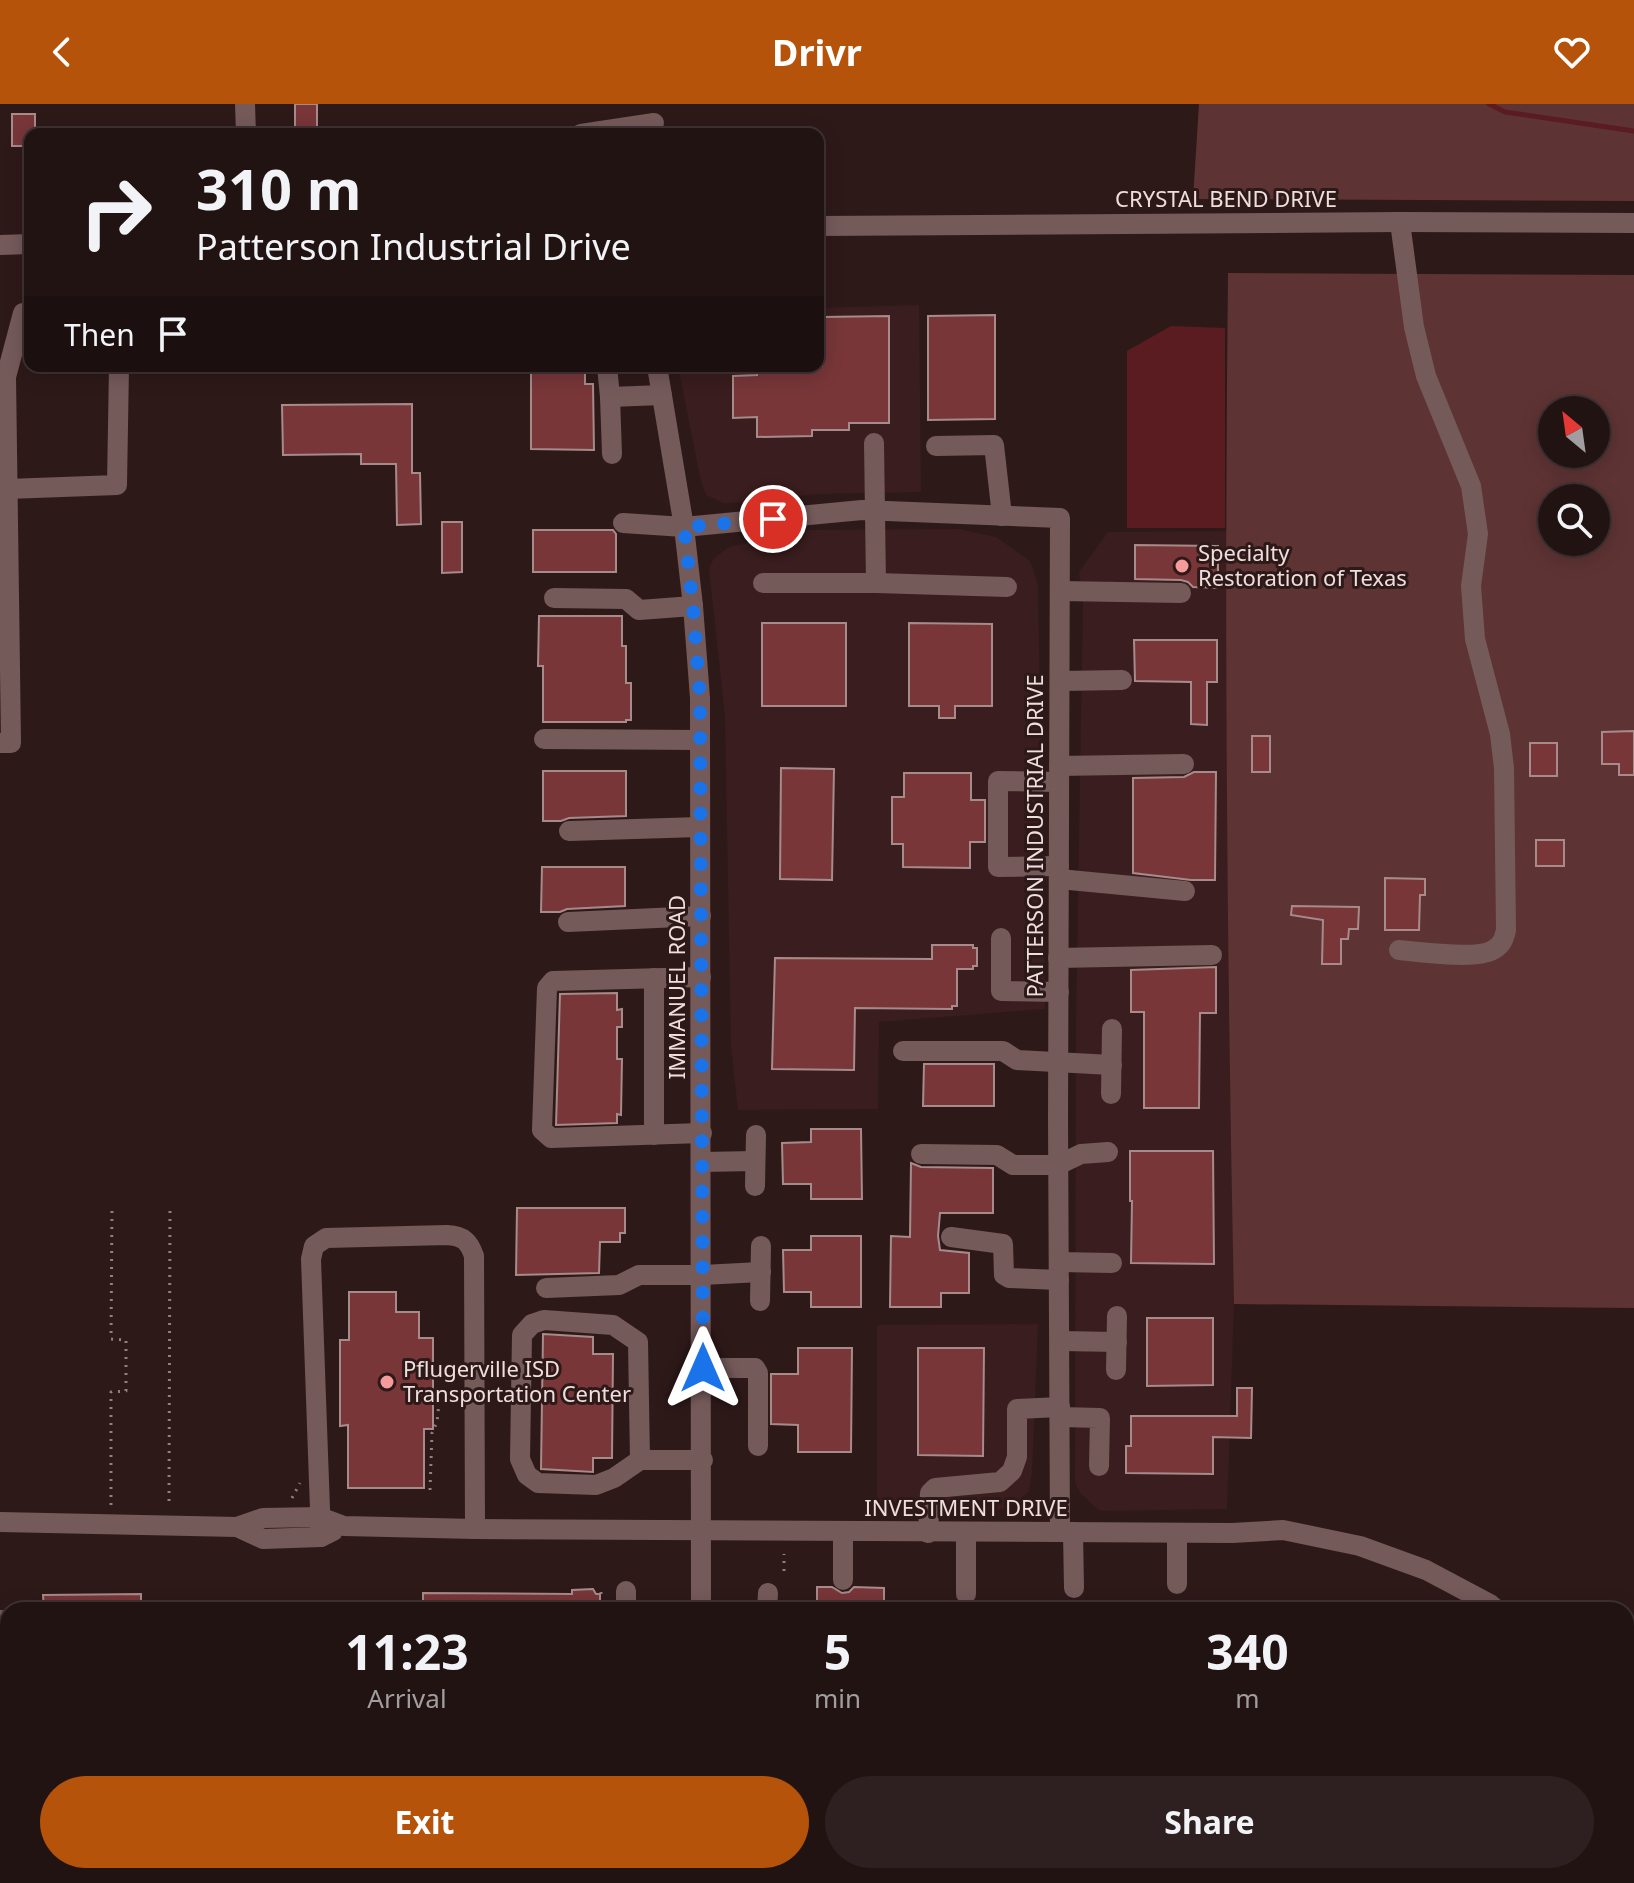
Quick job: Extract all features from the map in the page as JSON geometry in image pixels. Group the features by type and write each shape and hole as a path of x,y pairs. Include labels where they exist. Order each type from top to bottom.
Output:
{"street":[{"path":"245,104 246,128"},
{"path":"612,128 654,120"},
{"path":"1399,950 1479,956 1494,950 1503,941 1506,930 1504,768 1500,734 1475,639 1471,586 1478,534 1471,486 1426,376 1414,327 1400,222"},
{"name":"CRYSTAL BEND DRIVE","path":"824,226 1634,223"},
{"path":"0,245 24,244"},
{"path":"0,743 11,743 3,377 24,313"},
{"path":"7,489 117,485 119,372"},
{"path":"608,372 612,454"},
{"name":"IMMANUEL ROAD","path":"658,372 684,527 700,698 701,1602"},
{"path":"610,397 662,395"},
{"path":"874,443 876,583"},
{"path":"936,446 994,445 1002,516"},
{"name":"PATTERSON INDUSTRIAL DRIVE","path":"623,523 684,527 874,511 1060,518 1060,1412 1066,1532 1074,1588"},
{"path":"763,583 1007,587"},
{"path":"1060,591 1181,593"},
{"path":"554,598 626,599 639,610 693,606"},
{"path":"1060,681 1122,680"},
{"path":"544,739 700,740"},
{"path":"1184,764 998,781 998,867 1059,872 1185,891"},
{"path":"569,831 700,827"},
{"path":"568,922 701,916"},
{"path":"1001,938 1001,991 1059,992"},
{"path":"1058,958 1212,955"},
{"path":"701,977 553,981 547,988 542,1130 551,1138 702,1133"},
{"path":"654,978 654,1135"},
{"path":"1111,1094 1112,1029"},
{"path":"903,1051 1003,1051 1017,1060 1112,1065"},
{"path":"755,1186 756,1135"},
{"path":"921,1154 997,1155 1013,1165 1058,1165 1081,1154 1108,1152"},
{"path":"702,1162 755,1161"},
{"path":"0,1522 237,1527 263,1518 320,1527 311,1259 314,1246 326,1238 460,1236 470,1244 474,1256 475,1529"},
{"path":"951,1237 1003,1244 1004,1275 1009,1278 1112,1263"},
{"path":"760,1301 761,1246"},
{"path":"546,1288 619,1285 639,1275 761,1272"},
{"path":"1116,1370 1117,1316"},
{"path":"640,1460 638,1342 613,1325 544,1320 532,1324 522,1335 520,1459 527,1475 538,1483 596,1485 614,1478 640,1460 703,1460"},
{"path":"1060,1341 1117,1342"},
{"path":"703,1368 755,1368 758,1373 758,1446"},
{"path":"928,1533 930,1493 935,1488 1000,1482 1012,1471 1017,1457 1017,1409 1100,1418 1099,1466"},
{"name":"INVESTMENT DRIVE","path":"320,1527 928,1533 1232,1533 1283,1530 1360,1546 1426,1570 1486,1602"},
{"path":"843,1532 843,1580"},
{"path":"966,1533 966,1594"},
{"path":"1177,1533 1177,1584"}],"path":[{"path":"111,1505 111,1392 126,1391 126,1340 111,1339 112,1206"},
{"path":"169,1501 170,1207"},
{"path":"430,1490 432,1433 439,1403"},
{"path":"784,1554 784,1571"},
{"path":"601,1590 601,1602"}],"shaded area":[{"path":"1199,104 1634,104 1634,201 1193,199"},
{"path":"1228,273 1634,275 1634,1308 1234,1304 1227,788"},
{"path":"919,305 921,492 816,494 723,503 706,495 679,372 824,372 824,308"},
{"path":"1171,326 1225,328 1225,528 1127,528 1127,351"},
{"path":"959,529 996,537 1030,561 1038,585 1045,1009 879,1022 878,1109 738,1110 731,1046 725,717 709,568 714,558 729,547 808,530"},
{"path":"1227,531 1234,1304 1227,1509 1100,1511 1081,1494 1075,1483 1076,1019 1083,601 1079,572 1108,532"},
{"path":"1038,1324 1029,1491 1013,1506 997,1510 877,1504 877,1325"}],"building":[{"path":"295,104 317,104 317,128 295,128"},
{"path":"12,114 35,114 35,128 24,128 24,146 12,146"},
{"path":"995,315 995,419 928,420 928,316"},
{"path":"889,316 889,423 849,423 849,430 812,430 812,436 757,437 757,417 733,418 733,376 757,375 757,372 824,372 824,317"},
{"path":"531,372 585,372 585,384 593,384 594,450 531,449"},
{"path":"412,404 412,473 420,473 421,524 397,525 396,464 361,464 361,454 283,455 282,405"},
{"path":"442,522 462,522 462,572 442,573"},
{"path":"533,530 613,530 616,534 616,572 533,572"},
{"path":"1135,545 1218,546 1218,588 1193,587 1181,580 1135,579"},
{"path":"539,616 622,616 626,683 631,683 631,720 543,722 543,666 538,666"},
{"path":"762,623 846,623 846,706 762,706"},
{"path":"909,623 992,624 992,706 955,706 955,718 939,718 939,706 909,706"},
{"path":"1134,640 1217,640 1217,682 1207,682 1207,725 1191,724 1191,682 1135,681"},
{"path":"1634,731 1634,775 1619,775 1619,764 1602,764 1602,732"},
{"path":"1252,736 1270,736 1270,772 1252,772"},
{"path":"1530,743 1557,743 1557,776 1530,776"},
{"path":"781,768 834,769 832,880 780,879"},
{"path":"543,771 626,771 626,816 543,821"},
{"path":"1194,772 1216,772 1215,880 1133,873 1133,778 1184,777"},
{"path":"904,773 971,773 971,800 985,800 985,842 970,842 970,868 903,867 903,844 892,844 892,797 904,797"},
{"path":"1536,840 1564,840 1564,866 1536,866"},
{"path":"542,867 625,867 625,906 541,912"},
{"path":"1385,878 1425,879 1425,895 1420,895 1419,930 1385,930"},
{"path":"1292,906 1359,907 1358,929 1349,929 1348,939 1341,939 1341,964 1322,964 1323,920 1291,915"},
{"path":"932,945 973,945 977,948 977,966 957,969 957,1006 952,1006 952,1009 855,1008 854,1070 772,1069 775,958 932,959"},
{"path":"1216,967 1216,1013 1200,1013 1199,1108 1144,1108 1144,1012 1131,1012 1131,970"},
{"path":"617,993 617,1010 622,1009 622,1027 617,1027 617,1059 622,1059 621,1115 617,1114 617,1123 556,1125 560,994"},
{"path":"924,1064 994,1064 994,1106 923,1106"},
{"path":"811,1129 861,1129 862,1199 811,1199 811,1184 783,1184 782,1143 811,1142"},
{"path":"1130,1151 1213,1151 1214,1264 1131,1263"},
{"path":"911,1163 921,1167 993,1168 993,1213 940,1213 940,1250 969,1253 969,1293 941,1293 941,1307 890,1307 891,1236 910,1237"},
{"path":"517,1208 625,1208 625,1233 620,1233 620,1242 600,1242 599,1273 516,1275"},
{"path":"811,1236 861,1236 861,1307 811,1307 811,1292 784,1292 783,1250 811,1250"},
{"name":"Pflugerville ISD Transportation Center","path":"349,1292 396,1292 396,1312 419,1312 419,1338 433,1338 433,1429 424,1429 424,1488 348,1488 348,1425 340,1426 340,1340 349,1340"},
{"path":"1147,1318 1213,1318 1213,1385 1147,1386"},
{"path":"543,1334 593,1337 593,1354 613,1354 612,1458 593,1458 593,1472 541,1469"},
{"path":"798,1348 852,1348 851,1452 798,1452 798,1425 771,1424 771,1374 798,1374"},
{"path":"918,1348 984,1348 983,1456 918,1455"},
{"path":"1237,1388 1252,1388 1251,1438 1213,1437 1213,1474 1126,1473 1126,1446 1131,1446 1131,1416 1237,1416"},
{"path":"817,1587 832,1587 842,1593 854,1587 884,1588 884,1602 817,1602"},
{"path":"593,1589 600,1594 600,1602 423,1602 423,1593 572,1594 572,1590"},
{"path":"141,1594 141,1602 43,1602 43,1595"}],"waterway":[{"path":"1489,104 1505,112 1634,131"}],"place":[{"name":"Specialty Restoration of Texas","path":"1182,566"},
{"name":"Pflugerville ISD Transportation Center","path":"387,1382"}],"route":[{"path":"703,1368 700,698 684,527 773,519"}]}
